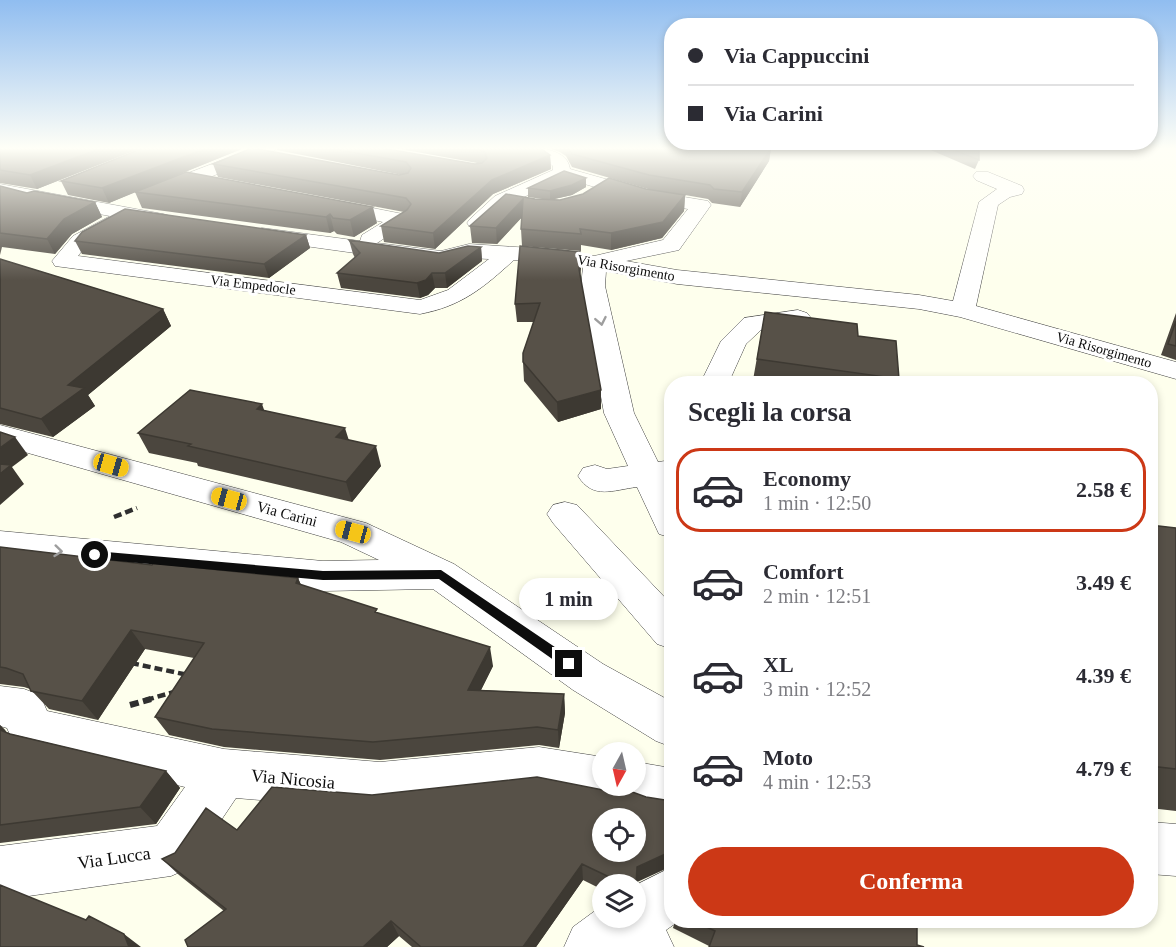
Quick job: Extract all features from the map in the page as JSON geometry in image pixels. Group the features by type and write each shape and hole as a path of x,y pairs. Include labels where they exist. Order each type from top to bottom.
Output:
{"street":[{"path":"10,192 118,213 186,223"},
{"path":"9,210 52,192"},
{"path":"118,213 161,192"},
{"path":"441,258 501,200 518,192"},
{"path":"588,196 594,192"},
{"path":"633,192 701,205 671,245 640,254 611,257 595,263 594,286 619,413 660,472 664,490"},
{"path":"963,310 989,201 1006,192"},
{"path":"501,200 535,207"},
{"path":"311,202 401,219 358,246"},
{"name":"Via Empedocle","path":"118,213 80,240 63,261 420,308 439,305 470,288 507,255"},
{"name":"Via Risorgimento","path":"245,231 441,258 469,251 562,257 677,278 919,302 963,310 1176,371"},
{"path":"718,376 734,341 753,323 798,318"},
{"name":"Via Carini","path":"0,435 353,532 441,574 588,677 664,721"},
{"path":"595,476 600,481 660,472"},
{"path":"565,514 664,623"},
{"path":"0,545 323,576 441,574"},
{"name":"Via Nicosia","path":"0,706 24,710 30,729 224,773 380,786 539,770 592,779"},
{"name":"Via Lucca","path":"0,873 171,850 224,773"},
{"path":"646,788 664,791"},
{"path":"1158,849 1176,850"},
{"path":"623,933 664,900"}],"path":[{"path":"99,745 130,704 175,691 189,675 120,661"}],"building":[{"path":"0,192 41,192 95,202 64,219 47,239 0,233"},
{"path":"136,192 294,192 373,207 350,220 333,218 330,214 326,217"},
{"path":"373,192 478,192 433,233 381,226 407,210 411,204 406,198"},
{"path":"667,192 685,195 663,222 611,233 580,229 581,234 521,229 523,199 496,228 470,226 506,194 560,200 583,194"},
{"path":"125,209 306,235 264,264 75,241 82,232"},
{"path":"349,240 439,253 468,246 481,247 445,273 432,273 426,280 417,283 337,273 360,253"},
{"path":"520,246 580,252 579,269 601,390 557,402 523,362 523,353 540,303 515,304"},
{"path":"0,259 163,309 68,385 84,388 41,419 0,408"},
{"path":"765,312 857,324 858,336 896,341 899,376 878,376 757,359"},
{"path":"1176,321 1176,346 1168,344"},
{"path":"190,390 262,404 257,409 345,428 336,437 376,446 346,482 138,433"},
{"path":"0,432 15,437 0,448"},
{"path":"0,464 11,465 0,474"},
{"path":"1158,526 1176,528 1176,769 1158,767"},
{"path":"0,547 152,565 153,563 298,578 296,583 377,609 375,612 490,647 468,690 564,694 558,730 537,727 373,742 212,729 155,717 204,643 131,630 82,701 31,691 23,674 0,667"},
{"path":"0,730 166,771 140,807 0,825"},
{"path":"537,777 592,788 592,796 643,796 664,800 664,855 637,867 637,874 603,874 582,864 523,947 421,947 391,921 363,947 188,947 185,940 226,909 162,859 175,853 206,808 237,830 272,787 372,795"},
{"path":"0,885 86,920 89,916 124,934 129,947 0,947"},
{"path":"709,928 917,928 917,945 924,947 709,947 715,931"}],"route":[{"path":"95,555 323,576 441,574 569,664"}]}
